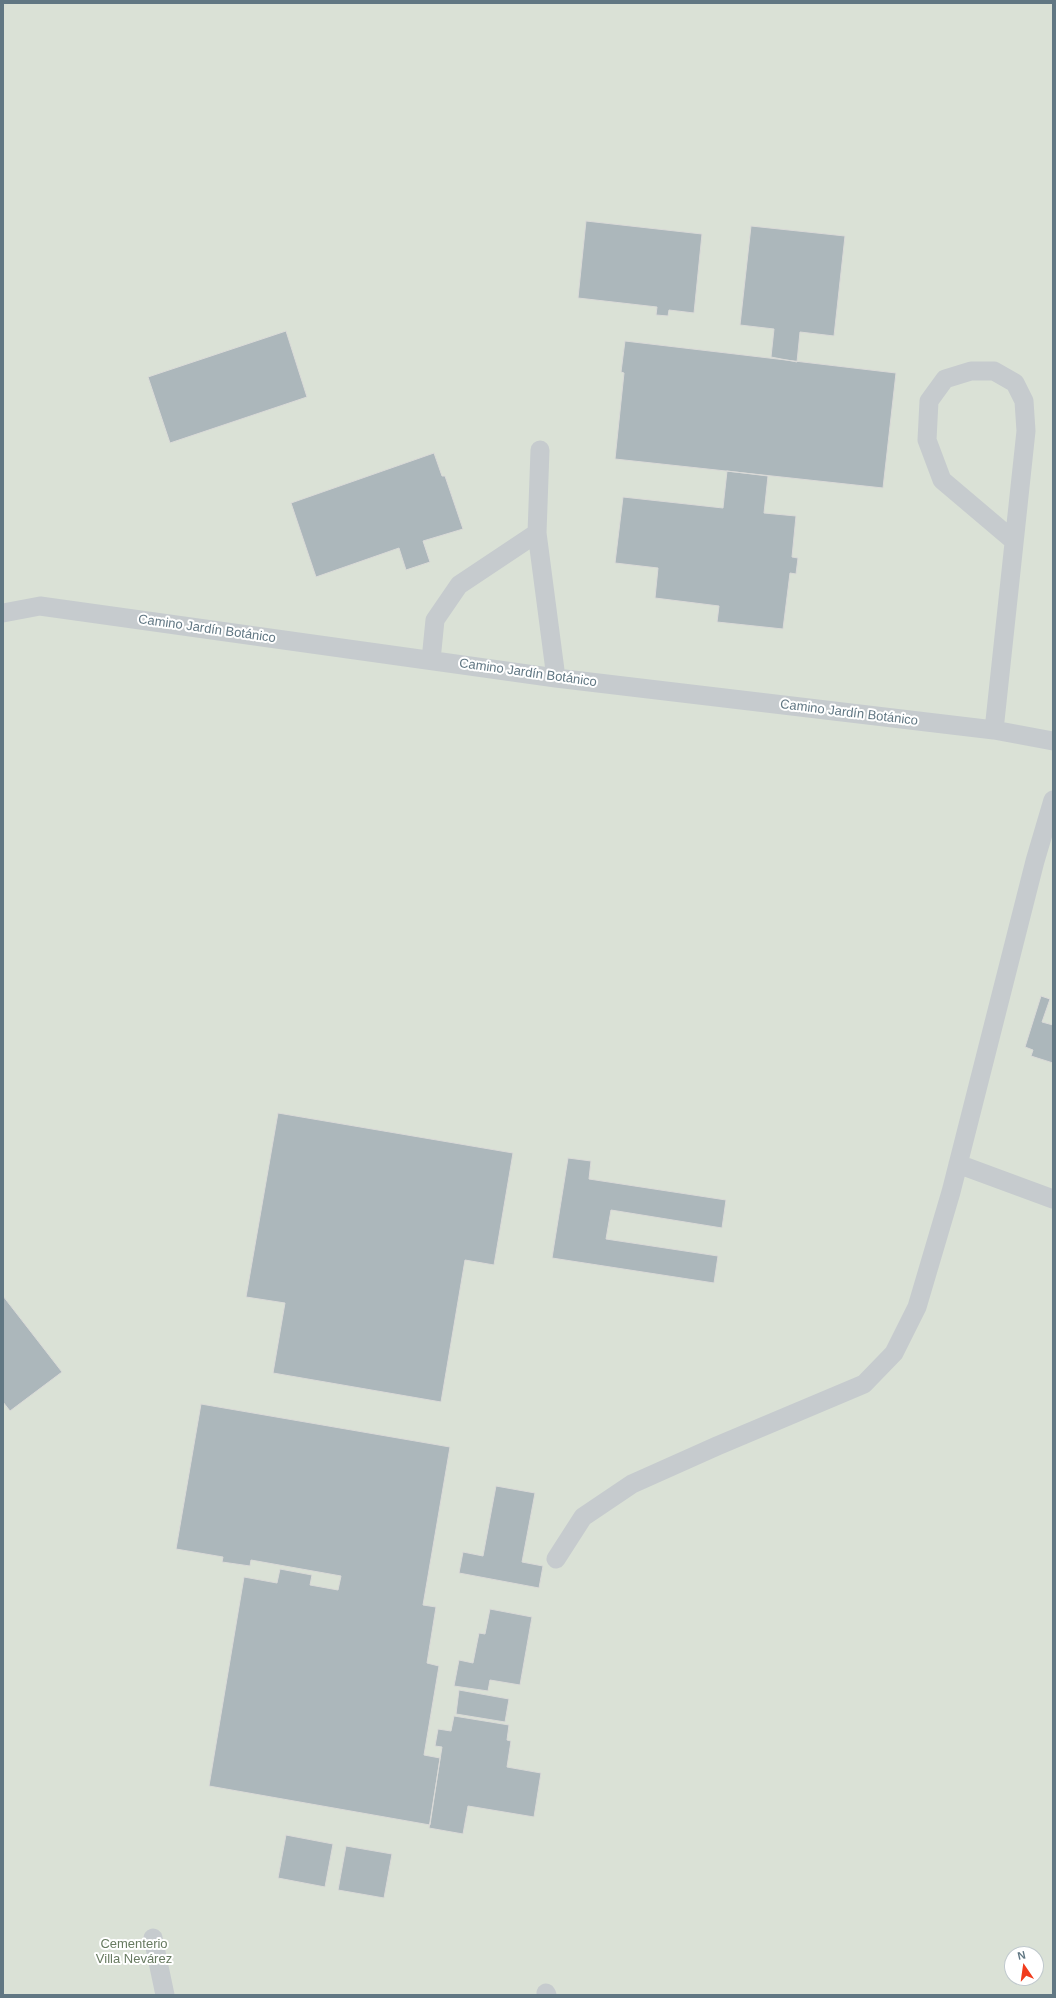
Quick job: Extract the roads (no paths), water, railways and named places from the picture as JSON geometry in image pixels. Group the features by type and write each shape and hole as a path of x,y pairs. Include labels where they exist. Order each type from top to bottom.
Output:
{"lane":[{"path":"994,730 1026,432 1024,401 1014,383 994,371 971,371 945,379 929,401 926,440 942,480 1014,541"},
{"path":"540,450 536,533 556,678"},
{"path":"431,660 435,620 459,585 536,533"},
{"name":"Camino Jardín Botánico","path":"3,613 40,606 556,678 994,730 1053,741"},
{"path":"556,1559 583,1517 632,1484 717,1446 864,1384 894,1353 917,1308 958,1164 1035,862 1053,800"},
{"path":"958,1164 1053,1199"},
{"path":"153,1938 165,1995"}],"park label":[{"name":"Cementerio Villa Nevárez","path":"134,1952"}]}
